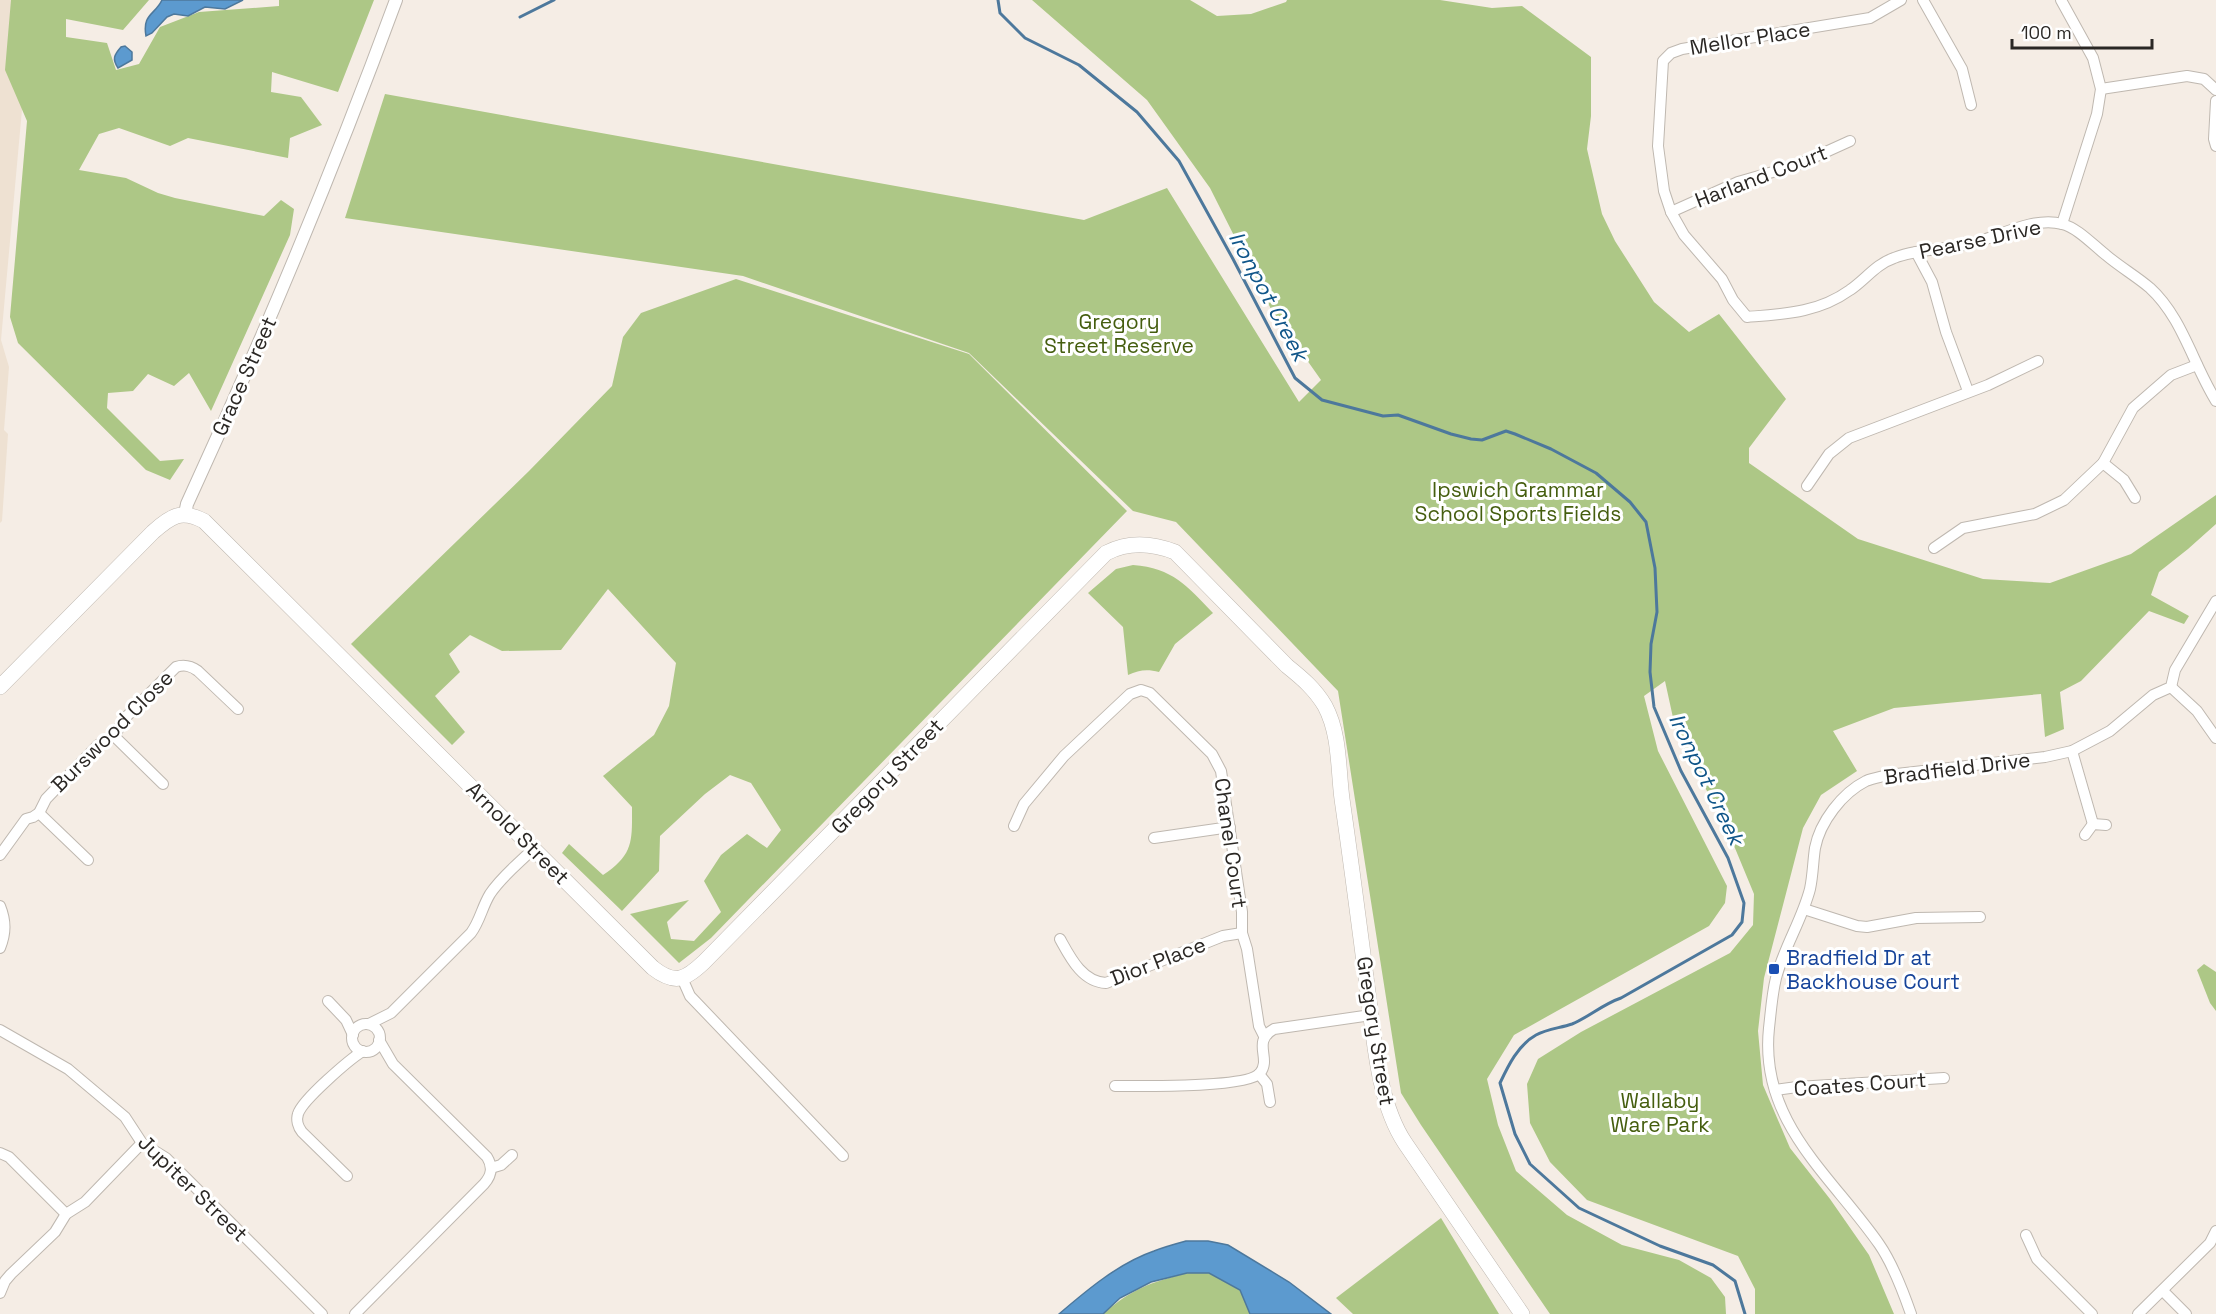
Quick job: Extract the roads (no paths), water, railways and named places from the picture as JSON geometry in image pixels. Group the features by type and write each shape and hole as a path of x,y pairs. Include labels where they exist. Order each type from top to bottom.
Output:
{"main road":[{"path":"0,687 153,532 170,519 185,514"},
{"name":"Arnold Street","path":"185,514 193,515 204,521 653,968 670,978 682,978"},
{"name":"Gregory Street","path":"682,978 704,962 1089,572 1118,555 1139,551 1162,555 1188,567 1287,666 1319,711 1326,726 1340,781 1371,1015 1386,1105 1396,1131 1522,1314"}],"street":[{"name":"Grace Street","path":"185,514 187,504 342,145 396,0"},
{"name":"Mellor Place","path":"1747,317 1733,300 1722,279 1684,235 1671,212 1664,191 1658,146 1663,61 1671,53 1682,49 1870,18 1902,0"},
{"path":"1923,0 1962,69 1971,105"},
{"path":"2061,0 2093,58 2101,89 2097,114 2062,224"},
{"path":"2101,89 2187,76 2204,79 2216,90"},
{"path":"2216,101 2214,139 2216,146"},
{"name":"Harland Court","path":"1671,212 1738,182 1797,165 1850,141"},
{"name":"Pearse Drive","path":"1747,317 1805,312 1850,291 1875,269 1892,258 1974,243 2016,228 2042,223 2062,224 2080,234 2151,289 2181,331 2216,401"},
{"path":"1916,252 1932,282 1946,332 1968,391"},
{"path":"1808,486 1829,454 1849,438 1988,385 2038,361"},
{"path":"1934,548 1963,528 2036,514 2064,500 2103,463 2133,408 2171,375 2197,365"},
{"path":"2103,463 2124,480 2135,498"},
{"path":"2216,601 2175,670 2171,687 2197,711 2216,738"},
{"name":"Burswood Close","path":"0,855 26,819 39,813 46,799 98,744 114,736 125,718 171,670 182,665 190,666 238,709"},
{"name":"Bradfield Drive","path":"1911,1314 1904,1293 1881,1246 1815,1164 1788,1126 1770,1069 1769,1030 1776,978 1804,909 1810,887 1815,845 1823,825 1836,806 1864,783 1888,775 2045,757 2072,751 2110,731 2153,695 2171,687"},
{"name":"Chanel Court","path":"1014,826 1024,804 1064,756 1130,694 1141,690 1150,693 1215,759 1223,777 1242,912 1242,933 1247,949 1258,1026 1264,1036 1262,1049 1264,1064 1259,1074"},
{"path":"114,736 163,784"},
{"path":"2072,751 2093,824"},
{"path":"39,813 88,860"},
{"path":"2093,824 2106,825"},
{"path":"2085,835 2093,824"},
{"path":"1154,838 1230,827"},
{"path":"341,1067 357,1028 391,1013 471,933 494,889 533,849"},
{"path":"0,906 5,929 0,948"},
{"path":"1804,909 1867,927 1916,918 1980,917"},
{"name":"Dior Place","path":"1060,939 1072,962 1084,975 1099,983 1106,983 1224,936 1242,933"},
{"path":"682,978 690,996 843,1156"},
{"path":"328,1001 341,1013 376,1029 393,1064 487,1157 491,1168 489,1179 355,1314"},
{"path":"341,1013 353,1039 366,1051 393,1064"},
{"path":"347,1176 302,1132 297,1121 298,1112 341,1067 375,1048 391,1013"},
{"path":"1264,1036 1274,1029 1371,1015"},
{"name":"Jupiter Street","path":"0,1030 44,1053 92,1088 125,1117 142,1143 166,1158 322,1314"},
{"path":"1115,1086 1168,1086 1248,1080 1259,1074 1267,1084 1270,1102"},
{"name":"Coates Court","path":"1776,1090 1797,1086 1944,1078"},
{"path":"0,1293 5,1281 55,1232 66,1214 85,1202 142,1143"},
{"path":"0,1153 9,1157 66,1214"},
{"path":"491,1168 501,1165 512,1155"},
{"path":"2138,1314 2210,1243 2216,1231"},
{"path":"2026,1235 2037,1259 2092,1314"},
{"path":"2163,1291 2186,1314"}],"water":[{"path":"162,0 243,0 225,9 205,7 188,16 174,14 167,17 152,33 146,36 147,19"},
{"path":"125,46 132,52 132,60 118,68 115,57 121,47"},
{"path":"1186,1241 1208,1241 1228,1245 1289,1282 1331,1314 1250,1314 1240,1290 1209,1273 1187,1273 1151,1282 1120,1298 1103,1314 1059,1314 1092,1287 1128,1263 1141,1256"}],"waterway":[{"path":"520,17 554,0"},
{"name":"Ironpot Creek","path":"998,0 1000,13 1025,38 1079,65 1137,112 1179,161 1295,378 1322,400 1383,416 1398,415 1471,439 1482,440 1506,431 1515,434 1551,449 1596,473 1630,502 1646,522 1655,568 1657,612 1651,644 1650,672 1654,707 1681,771 1728,858 1744,903 1742,922 1732,935 1621,998 1572,1024 1536,1035 1514,1056 1500,1083 1515,1134 1530,1164 1579,1208 1660,1246 1713,1265 1735,1281 1745,1314"}],"place":[{"name":"Bradfield Dr at Backhouse Court","path":"1774,969"}],"park label":[{"name":"Gregory Street Reserve","path":"1119,333"},
{"name":"Ipswich Grammar School Sports Fields","path":"1518,501"},
{"name":"Wallaby Ware Park","path":"1660,1112"}]}
